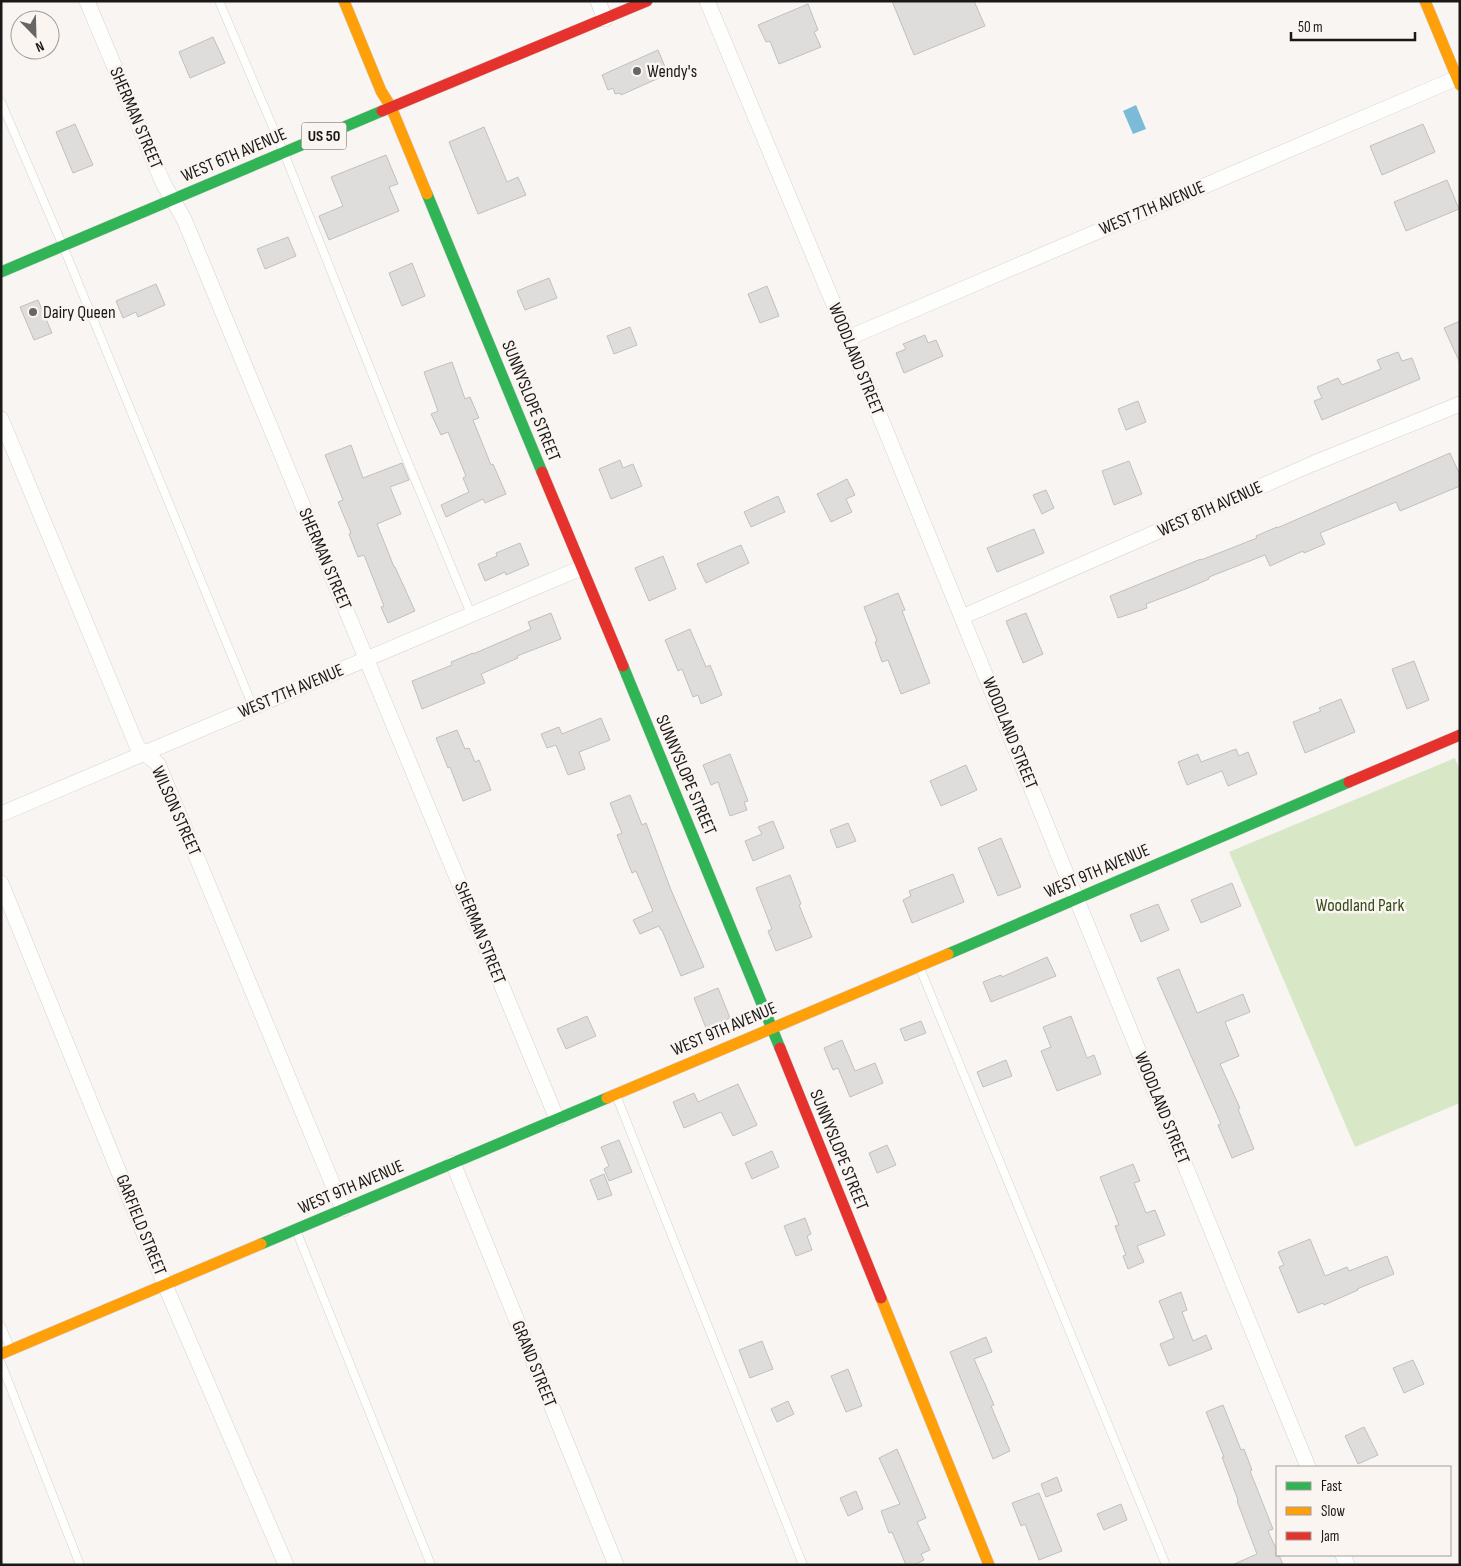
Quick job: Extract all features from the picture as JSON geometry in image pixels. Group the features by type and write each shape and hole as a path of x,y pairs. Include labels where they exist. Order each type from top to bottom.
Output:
{"street":[{"name":"SHERMAN STREET","path":"87,1 163,183 184,219 557,1119"},
{"name":"SUNNYSLOPE STREET","path":"344,1 381,91 391,107 772,1028 989,1565"},
{"path":"598,1 605,19"},
{"name":"WEST 6TH AVENUE","path":"1,272 647,1"},
{"name":"WOODLAND STREET","path":"707,1 848,338 1308,1466"},
{"path":"1425,1 1458,82"},
{"name":"WEST 7TH AVENUE","path":"848,338 1458,82"},
{"name":"WEST 8TH AVENUE","path":"962,617 1312,464 1460,404"},
{"name":"WILSON STREET","path":"1,420 137,746 144,754 158,764 343,1209"},
{"name":"WEST 7TH AVENUE","path":"1,814 581,568"},
{"name":"WEST 9TH AVENUE","path":"6,1352 919,966 1460,734"},
{"name":"GARFIELD STREET","path":"1,883 165,1285 286,1565"},
{"name":"GRAND STREET","path":"453,1163 616,1565"}],"lane":[{"path":"219,1 284,153 398,441 471,614"},
{"path":"1,102 253,707"},
{"path":"919,966 1166,1565"},
{"path":"616,1094 803,1565"},
{"path":"296,1229 431,1565"},
{"path":"1,1326 6,1352"},
{"path":"1,1363 80,1565"}],"green space":[{"name":"Woodland Park","path":"1455,758 1460,771 1460,1103 1355,1147 1229,852"}],"water":[{"path":"1136,105 1146,129 1133,134 1123,111"}],"building":[{"path":"892,1 974,1 985,26 914,55"},
{"path":"808,4 818,30 814,32 821,47 779,64 770,41 766,42 758,25"},
{"path":"213,37 225,63 190,78 179,52"},
{"path":"658,50 668,74 621,95 620,93 615,94 613,88 608,90 602,75"},
{"path":"75,124 93,165 73,173 56,132"},
{"path":"1423,124 1435,152 1382,175 1370,146"},
{"path":"484,127 507,182 518,177 526,195 478,214 449,142"},
{"path":"386,155 398,184 389,187 399,211 329,240 319,216 343,206 331,177"},
{"path":"1447,180 1459,209 1406,231 1394,202"},
{"path":"288,237 296,256 265,269 257,249"},
{"path":"412,263 425,296 402,306 389,273"},
{"path":"549,278 557,298 525,310 517,291"},
{"path":"156,284 165,305 138,317 136,312 123,318 116,301"},
{"path":"767,286 779,316 760,323 748,294"},
{"path":"38,300 52,333 34,340 20,307"},
{"path":"1460,321 1460,363 1444,328"},
{"path":"630,327 637,345 614,354 607,336"},
{"path":"925,335 928,343 936,340 943,356 904,373 896,353 906,349 903,344"},
{"path":"1398,352 1402,361 1412,358 1420,379 1322,420 1314,401 1322,398 1317,387 1338,378 1342,385 1381,369 1377,360"},
{"path":"452,362 465,399 470,397 479,418 473,420 491,465 493,464 506,494 485,503 483,499 446,517 441,505 469,492 463,478 466,476 448,432 441,435 431,414 438,411 424,372"},
{"path":"1138,401 1146,422 1126,430 1118,409"},
{"path":"351,445 363,478 402,463 409,480 390,487 401,514 377,524 394,567 415,611 388,623 381,607 384,606 364,555 358,557 349,534 351,533 338,502 343,500 325,455"},
{"path":"1450,453 1460,475 1460,486 1400,511 1396,502 1320,533 1325,544 1304,553 1303,551 1270,566 1265,555 1146,604 1147,608 1118,618 1110,596 1257,538 1256,536"},
{"path":"620,460 623,468 633,464 642,486 611,499 599,469"},
{"path":"1129,461 1142,494 1114,505 1102,471"},
{"path":"847,479 855,495 846,499 852,512 831,522 817,494"},
{"path":"1046,490 1054,508 1042,514 1033,495"},
{"path":"778,496 785,512 751,527 744,512"},
{"path":"1034,529 1044,553 997,572 987,548"},
{"path":"520,543 529,565 506,575 505,572 485,581 478,564 497,556 496,553"},
{"path":"741,545 749,563 706,583 697,564"},
{"path":"663,556 676,589 649,601 635,568"},
{"path":"898,593 905,610 902,611 930,683 901,694 888,660 882,662 875,642 877,641 864,607"},
{"path":"551,613 561,639 517,656 518,658 481,674 485,683 422,709 412,681 452,665 451,662 531,629 528,622"},
{"path":"1026,613 1043,654 1023,663 1006,621"},
{"path":"690,629 706,667 710,665 722,695 701,704 698,695 693,697 682,669 678,671 665,640"},
{"path":"1414,661 1429,700 1407,709 1392,669"},
{"path":"1341,699 1355,732 1305,753 1293,722 1321,711 1319,708"},
{"path":"601,718 610,740 579,752 585,769 568,775 556,745 547,748 541,734 559,727 562,734"},
{"path":"457,730 465,749 469,748 475,762 479,760 491,790 463,801 436,738"},
{"path":"1236,749 1239,756 1248,752 1257,774 1228,786 1222,771 1187,785 1178,762 1198,754 1201,762"},
{"path":"730,754 748,801 744,802 747,810 730,816 718,782 711,785 703,765"},
{"path":"966,765 977,790 941,806 930,781"},
{"path":"630,795 642,825 646,823 671,890 704,967 681,976 659,926 640,934 633,920 653,911 636,871 632,873 617,835 622,833 610,803"},
{"path":"773,821 784,848 753,861 745,841 762,834 758,827"},
{"path":"848,823 856,841 837,848 830,830"},
{"path":"1001,838 1021,887 998,896 978,848"},
{"path":"953,874 964,902 912,923 903,900 911,896 909,891"},
{"path":"790,875 801,904 799,905 812,937 776,951 768,931 772,929 756,888"},
{"path":"1232,883 1241,906 1201,923 1191,900"},
{"path":"1158,904 1169,930 1141,942 1130,915"},
{"path":"1047,957 1056,976 991,1002 983,982 1001,975 1002,977"},
{"path":"1179,969 1197,1013 1243,994 1250,1012 1225,1022 1239,1056 1220,1064 1240,1108 1238,1109 1254,1149 1232,1158 1218,1125 1221,1124 1157,978"},
{"path":"718,988 730,1018 706,1028 694,998"},
{"path":"587,1016 596,1036 566,1049 557,1029"},
{"path":"1071,1016 1087,1058 1094,1055 1101,1074 1057,1091 1041,1051 1051,1047 1043,1027"},
{"path":"921,1021 926,1033 905,1041 900,1029"},
{"path":"842,1040 855,1071 875,1063 883,1083 850,1097 838,1068 833,1070 824,1048"},
{"path":"1006,1060 1012,1076 983,1087 977,1072"},
{"path":"738,1084 757,1125 733,1136 721,1112 684,1128 673,1102 694,1093 698,1102"},
{"path":"619,1140 632,1172 609,1181 604,1169 609,1166 601,1147"},
{"path":"887,1145 896,1165 877,1173 869,1153"},
{"path":"772,1151 779,1167 752,1179 745,1163"},
{"path":"1133,1164 1140,1181 1134,1183 1146,1213 1155,1210 1165,1235 1137,1246 1144,1262 1128,1269 1123,1256 1126,1255 1115,1226 1119,1225 1100,1177"},
{"path":"604,1174 612,1195 598,1200 590,1180"},
{"path":"805,1218 811,1234 807,1236 812,1250 796,1256 784,1226"},
{"path":"1310,1239 1325,1276 1347,1267 1349,1271 1387,1256 1394,1274 1324,1305 1323,1303 1298,1313 1279,1267 1284,1265 1278,1252"},
{"path":"1181,1292 1187,1310 1182,1312 1193,1341 1206,1335 1212,1349 1169,1366 1160,1344 1174,1338 1159,1301"},
{"path":"986,1337 992,1352 974,1359 994,1405 991,1406 1010,1451 993,1459 950,1352"},
{"path":"762,1341 773,1369 750,1378 739,1350"},
{"path":"1413,1360 1424,1384 1404,1393 1393,1368"},
{"path":"848,1369 862,1406 846,1412 831,1376"},
{"path":"788,1401 794,1414 777,1422 771,1409"},
{"path":"1223,1405 1241,1450 1244,1449 1252,1470 1250,1471 1273,1529 1268,1531 1276,1549 1276,1556 1279,1556 1283,1565 1232,1565 1257,1554 1222,1457 1224,1457 1206,1412"},
{"path":"1364,1427 1378,1455 1358,1464 1345,1436"},
{"path":"897,1449 926,1518 917,1522 930,1550 921,1554 924,1560 914,1565 906,1565 892,1532 889,1533 881,1511 900,1504 879,1458"},
{"path":"1057,1477 1062,1491 1046,1497 1041,1484"},
{"path":"856,1491 863,1509 848,1516 840,1498"},
{"path":"1039,1493 1062,1551 1039,1560 1025,1524 1021,1526 1012,1503"},
{"path":"1121,1504 1127,1520 1104,1530 1097,1514"}],"traffic: fast":[{"path":"1,272 382,111"},
{"path":"427,194 542,472"},
{"path":"623,666 780,1048"},
{"path":"948,954 1349,782"},
{"path":"261,1244 607,1098"}],"traffic: slow":[{"path":"344,1 381,91 391,107 427,194"},
{"path":"1425,1 1460,85"},
{"path":"607,1098 948,954"},
{"path":"1,1354 261,1244"},
{"path":"881,1298 989,1565"}],"traffic: jam":[{"path":"382,111 647,1"},
{"path":"542,472 623,666"},
{"path":"1349,782 1460,735"},
{"path":"780,1048 881,1298"}],"place":[{"name":"Wendy's","path":"637,71"},
{"name":"Dairy Queen","path":"33,312"}]}
